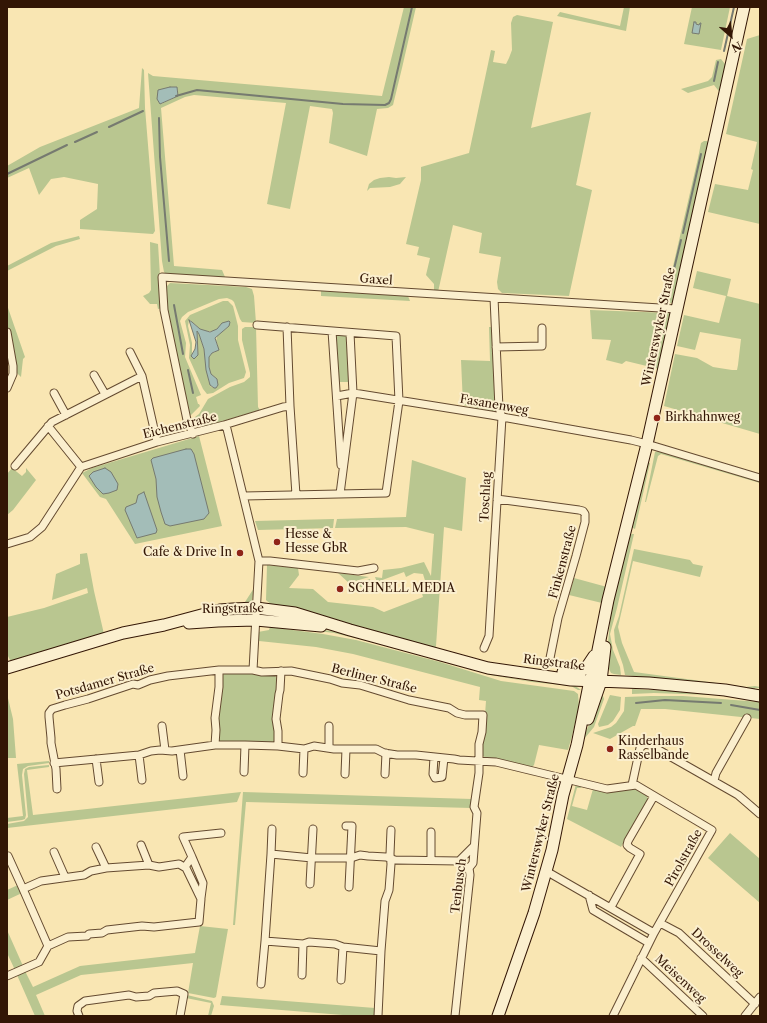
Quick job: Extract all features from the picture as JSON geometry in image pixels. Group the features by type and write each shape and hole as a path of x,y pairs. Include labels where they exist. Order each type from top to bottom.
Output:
{"street":[{"name":"Winterswyker Straße","path":"498,1016 534,913 546,871 567,779 577,745 590,680 594,670 647,444 744,7"},
{"name":"Gaxel","path":"193,434 187,420 164,310 162,277 676,310"},
{"name":"Toschlag","path":"484,648 489,636 502,417 499,408 494,298"},
{"path":"244,496 386,493 399,401 396,336 257,325"},
{"path":"287,327 290,406 296,495"},
{"path":"496,347 542,346 542,328"},
{"path":"332,331 342,479"},
{"path":"7,332 12,355 13,374 7,388"},
{"path":"340,494 353,394 350,333"},
{"path":"130,352 142,376 156,442"},
{"path":"94,375 105,394"},
{"path":"15,466 52,422 142,376"},
{"path":"54,393 66,415"},
{"name":"Fasanenweg","path":"337,396 353,394 399,401 502,417 647,444"},
{"path":"224,425 290,406"},
{"name":"Eichenstraße","path":"81,467 156,442 193,434 224,425 227,429 259,561 256,620"},
{"path":"7,544 30,537 42,527 81,467 48,426"},
{"path":"647,444 760,478"},
{"name":"Finkenstraße","path":"497,499 579,510 586,514 578,549 558,618 550,658"},
{"path":"259,561 358,571 374,568"},
{"path":"577,745 581,739 601,681 612,590"},
{"name":"Ringstraße","path":"7,668 109,637 164,625 220,610 232,608 256,608 295,613 350,630 488,668 542,676 725,690 760,696"},
{"path":"253,670 256,620"},
{"name":"Ringstraße","path":"164,625 256,620 350,630"},
{"name":"Winterswyker Straße","path":"542,676 553,671 576,673 581,671 586,668 597,652"},
{"path":"215,745 216,730 214,718 219,670"},
{"name":"Potsdamer Straße","path":"57,789 49,717 49,713 52,709 150,680 182,674 200,673 203,671 253,670"},
{"name":"Berliner Straße","path":"253,670 262,672 291,671 342,683 360,685 408,700 449,708 457,713 465,715 483,715"},
{"path":"278,746 276,712 278,709 281,671"},
{"name":"Tenbusch","path":"455,1016 470,868 473,863 477,813 474,807 475,797 477,794 479,744 482,732 483,715"},
{"path":"714,781 716,773 747,718"},
{"path":"162,726 165,750"},
{"path":"329,726 329,748"},
{"path":"54,764 138,755 151,751 180,750 215,745 278,746 304,749 314,746 346,750 376,749 386,753 404,755 416,754 472,761 478,760 496,762 606,789 632,785 640,748 644,744 650,745 738,795 760,814"},
{"path":"244,772 245,745"},
{"path":"303,773 304,749"},
{"path":"180,750 183,776"},
{"path":"345,774 346,750"},
{"path":"385,774 386,753"},
{"path":"138,755 142,780"},
{"path":"434,757 433,774 435,778 442,777 444,758"},
{"path":"96,759 99,782"},
{"name":"Pirolstraße","path":"613,1016 654,933 712,830 636,785 632,785"},
{"path":"611,907 640,854 628,846 628,841 654,796"},
{"path":"349,887 352,826"},
{"path":"261,984 272,854 272,829"},
{"path":"310,884 313,829"},
{"path":"378,1016 385,901 389,890 391,830"},
{"path":"430,860 431,832"},
{"path":"7,976 39,962 48,946 68,937 87,936 89,934 102,933 107,930 199,922 203,883 182,837 221,833"},
{"path":"141,845 149,865"},
{"path":"459,861 474,846"},
{"path":"96,847 106,868"},
{"path":"54,852 65,877"},
{"path":"272,854 312,858 351,858 368,856 425,861 459,861 465,867 470,868"},
{"path":"8,856 48,946"},
{"path":"185,867 192,858"},
{"path":"23,889 41,881 84,875 91,871 106,868 149,865 159,867 179,864 185,867 201,898"},
{"path":"546,871 654,933"},
{"path":"589,895 593,910 649,943"},
{"name":"Drosselweg","path":"660,923 679,933 755,1004"},
{"path":"264,941 303,944 309,942 335,944 343,947 381,951"},
{"path":"302,975 303,944"},
{"path":"341,980 343,947"},
{"name":"Meisenweg","path":"641,958 703,1016"},
{"path":"79,1016 77,1011 78,1006 85,1001 129,995 136,997 149,996 154,993 177,991 184,994 180,1016"},
{"path":"745,1016 760,998"}],"green space":[{"path":"404,7 416,7 393,105 388,108 377,109 367,156 329,143 333,113 332,109 310,106 290,209 267,204 286,103 194,95 185,97 161,108 174,266 222,270 225,277 271,281 166,274 164,272 148,73 153,76 382,96","holes":["170,87 178,90 178,96 161,104 158,91"]},
{"path":"624,7 630,7 626,31 557,16 560,12 620,26"},
{"path":"692,7 730,7 721,50 684,44"},
{"path":"517,15 553,22 531,128 591,112 576,185 592,190 569,296 502,293 498,289 497,282 501,257 479,253 482,233 453,225 438,292 434,292 434,284 426,275 430,258 417,255 419,247 406,244 421,180 421,167 469,153 491,50 495,51 493,62 506,64 512,50 511,23 513,17"},
{"path":"760,35 760,224 708,212 715,184 748,190 753,170 751,169 757,142 726,134 747,39"},
{"path":"721,59 726,68 721,94 714,85 688,93 681,89 708,81 712,77 716,60"},
{"path":"142,68 144,70 145,108 155,231 153,234 80,229 80,220 97,209 98,184 64,177 51,179 39,195 29,168 7,178 7,166 40,147 139,108"},
{"path":"707,141 709,144 673,302 669,304 665,301 701,143"},
{"path":"389,177 406,177 400,184 390,187 370,188 367,191 369,184 374,180"},
{"path":"79,236 80,239 56,246 7,271 7,266 51,243"},
{"path":"150,242 158,244 162,308 158,309 157,304 150,304 143,296 151,290"},
{"path":"697,271 731,279 727,296 760,304 760,434 664,406 675,354 697,358 713,367 737,370 741,339 700,332 695,350 677,346 684,315 719,323 726,296 693,288"},
{"path":"170,283 246,287 252,289 254,296 256,323 242,322 234,302 227,298 219,299 188,312 182,317 180,321 186,343 185,357 201,395 196,397 200,406 191,415 189,414 167,309 167,286"},
{"path":"321,291 408,296 410,301 321,296"},
{"path":"223,301 228,301 233,306 238,326 238,340 246,372 244,378 229,383 213,393 207,394 203,389 189,358 190,345 185,321 190,315","holes":["190,320 204,331 214,331 226,322 229,326 217,336 216,341 218,346 214,353 212,353 209,357 211,374 217,379 218,385 216,388 211,387 209,382 204,349 197,331 198,355 194,359 192,355 192,343 188,326"]},
{"path":"7,305 25,357 23,359 21,377 16,372 12,344 7,325"},
{"path":"590,310 670,313 671,315 659,369 626,361 622,364 606,360 611,340 592,339"},
{"path":"245,327 256,327 258,407 260,410 206,426 196,426 191,420 199,414 208,399 230,387 244,382 250,377 242,340 242,329"},
{"path":"489,327 492,327 497,412 463,405 461,360 490,361"},
{"path":"335,335 348,336 350,382 339,382"},
{"path":"199,436 222,526 135,544 106,499 100,497 82,473 92,468"},
{"path":"660,449 760,480 760,483 661,454 658,456 645,502 655,452 659,451"},
{"path":"412,460 466,478 462,531 444,527 435,648 272,605 266,600 267,565 298,568 299,575 289,588 313,589 328,602 373,607 384,612 423,597 421,590 427,587 423,574 414,573 406,577 404,572 377,582 375,577 382,578 383,570 401,568 424,562 431,576 434,534 406,527 335,528 337,519 406,517"},
{"path":"647,462 650,463 635,529 631,527"},
{"path":"12,468 22,476 26,472 26,468 36,480 13,510 7,515 7,474"},
{"path":"334,519 333,528 258,530 255,521"},
{"path":"634,534 610,634 613,650 620,667 621,675 611,673 608,667 607,653 611,612 628,536"},
{"path":"634,549 690,560 693,564 703,566 700,577 633,561 618,627 622,643 634,672 746,687 755,686 760,687 760,692 759,688 755,688 754,691 625,675 615,642 614,630 619,616"},
{"path":"87,553 104,634 12,661 10,660 7,654 7,617 44,608 88,593 87,588 52,600 56,574 80,564 80,554"},
{"path":"338,573 369,577 349,583"},
{"path":"574,578 607,587 602,603 569,595"},
{"path":"370,579 373,590 353,585"},
{"path":"254,588 252,602 245,606 245,602"},
{"path":"270,625 291,625 351,634 431,657 334,633"},
{"path":"270,627 356,640 440,662 501,681 574,691 578,694 579,706 568,750 539,745 534,765 531,768 487,759 482,755 486,701 479,700 480,687 353,654 316,647 259,641 258,649 255,649 258,632 269,630"},
{"path":"431,657 457,664 474,670"},
{"path":"474,670 523,680 574,685 581,690 571,686 532,682 490,675"},
{"path":"225,673 273,674 277,678 274,742 270,744 220,743 218,740 221,677"},
{"path":"632,689 712,693 712,695 654,693 632,694"},
{"path":"7,694 13,719 16,758 7,758"},
{"path":"600,695 603,696 604,699 594,727 584,739 582,739 590,723"},
{"path":"610,695 621,697 620,710 613,721 608,725 599,727 598,724"},
{"path":"683,696 760,702 760,719 665,709 641,709 635,726 610,739 593,733 611,727 616,723 624,711 625,697"},
{"path":"49,761 49,763 28,766 23,769 22,775 26,815 25,819 7,822 7,818 23,816 17,764"},
{"path":"49,765 49,767 27,770 33,815 241,792 237,802 7,828 7,824 24,821 28,817 24,774 25,769 29,767"},
{"path":"576,784 582,785 581,788 577,788 572,806 587,810 593,789 607,792 636,789 647,795 648,800 621,847 567,819"},
{"path":"243,792 472,799 471,808 246,802 235,925 233,925"},
{"path":"730,833 760,859 760,903 708,858"},
{"path":"18,885 22,893 7,900 7,890"},
{"path":"200,926 228,929 216,997 214,998 188,993 193,963 81,975 36,995 45,1016 35,1016 17,975 25,971 33,987 80,966 195,953"},
{"path":"7,930 23,966 15,970 7,953"},
{"path":"187,995 212,1001 214,1006 211,1016 208,1016 211,1003 186,998"},
{"path":"222,996 375,1008 375,1016 355,1016 220,1005"}],"water":[{"path":"694,22 699,25 701,23 699,34 692,33"},
{"path":"177,87 178,96 160,104 157,99 158,90"},
{"path":"189,320 200,329 210,332 217,329 222,323 230,322 229,326 215,338 219,350 212,353 209,357 211,374 217,379 218,385 216,388 210,385 206,370 204,349 197,331 198,355 194,359 191,356 195,349 196,342"},
{"path":"191,449 194,454 209,513 204,519 170,526 165,524 161,512 157,497 156,479 151,460 153,458"},
{"path":"105,468 111,472 118,484 117,490 103,494 96,487 89,476 93,472"},
{"path":"144,492 157,530 156,533 137,538 125,510 126,507 136,503 138,495"}],"waterway":[{"path":"176,96 197,90 343,104 385,105 389,103 391,99 412,7"},
{"path":"724,51 734,7"},
{"path":"714,81 718,62"},
{"path":"109,127 143,111"},
{"path":"159,118 160,157 169,261"},
{"path":"75,142 97,132"},
{"path":"7,174 67,145"},
{"path":"683,233 701,154"},
{"path":"667,298 681,240"},
{"path":"174,305 183,354"},
{"path":"188,370 193,393"},
{"path":"636,703 665,700 721,703"},
{"path":"731,705 760,710"}],"place":[{"name":"Birkhahnweg","path":"657,418"},
{"name":"Hesse & Hesse GbR","path":"277,542"},
{"name":"Cafe & Drive In","path":"240,553"},
{"name":"SCHNELL MEDIA","path":"340,589"},
{"name":"Kinderhaus Rasselbande","path":"610,749"}]}
